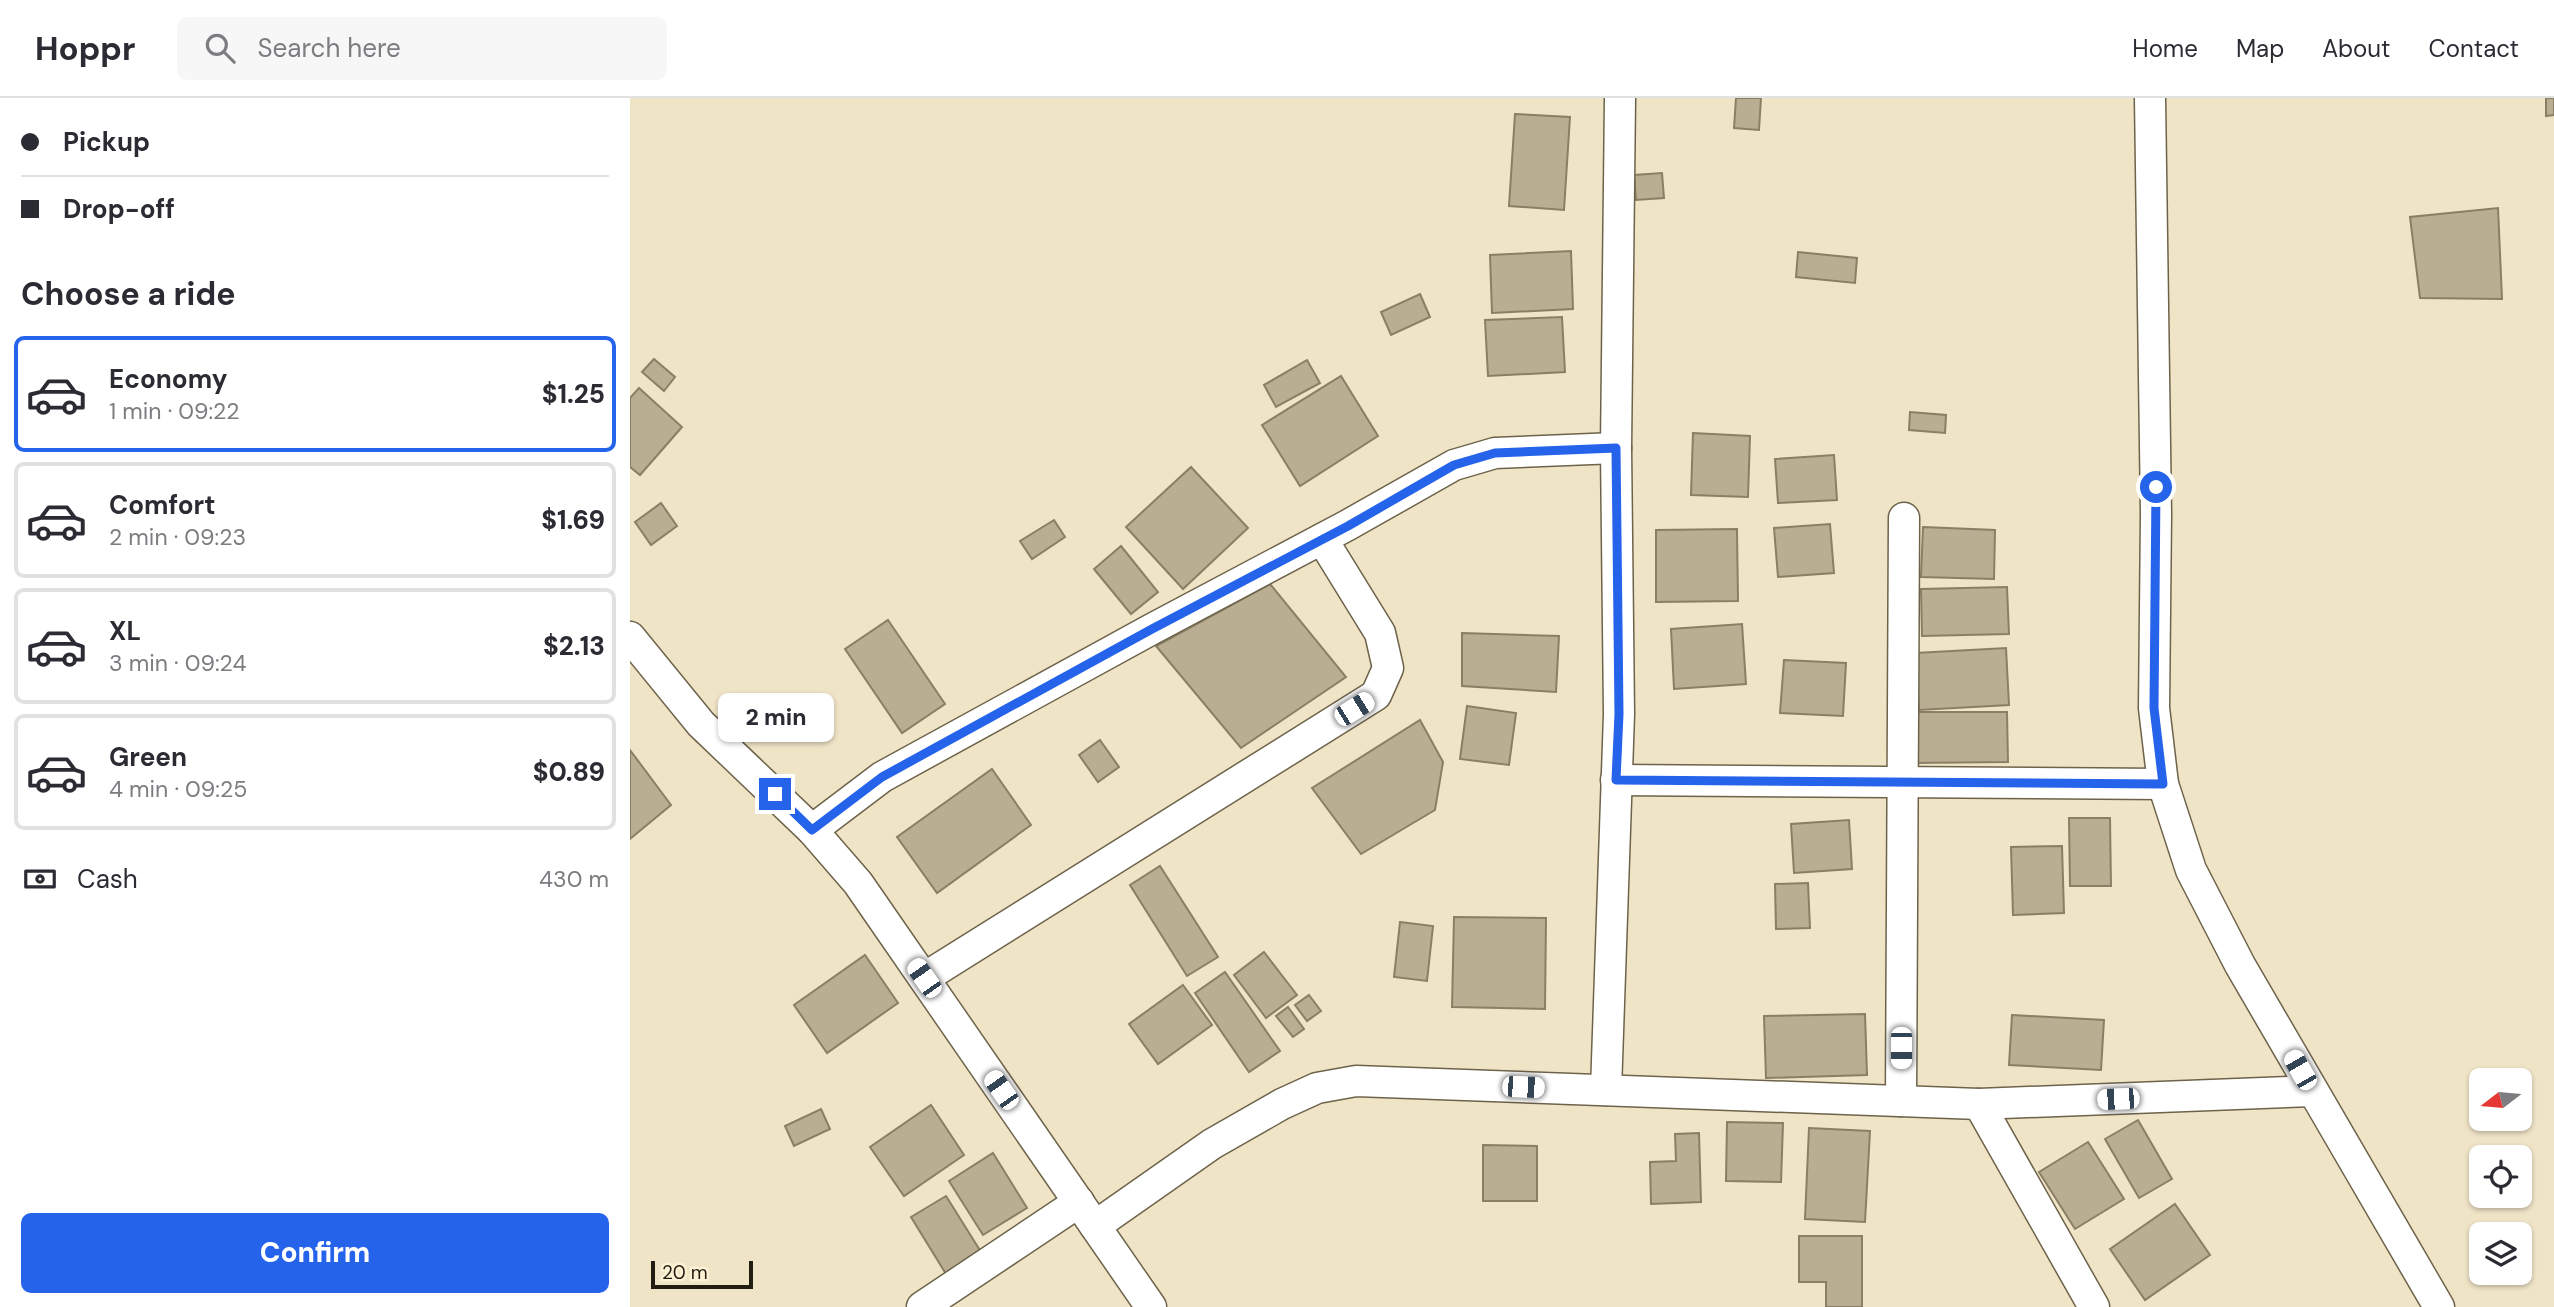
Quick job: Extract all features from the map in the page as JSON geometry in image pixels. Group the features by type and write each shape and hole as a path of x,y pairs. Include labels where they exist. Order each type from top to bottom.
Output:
{"street":[{"path":"1606,1090 1619,701 1616,448 1620,98"},
{"path":"2150,98 2156,514 2154,708 2163,784 2191,870 2240,965 2439,1307"},
{"path":"812,830 882,777 1454,465 1495,453 1616,448"},
{"path":"1901,1101 1905,518"},
{"path":"924,978 1376,695 1388,668 1380,633 1322,539"},
{"path":"630,637 701,724 812,830 858,883 1151,1307"},
{"path":"1616,780 2163,784"},
{"path":"922,1307 1282,1104 1317,1088 1356,1081 1979,1104 2312,1091"},
{"path":"1979,1104 2094,1307"}],"building":[{"path":"1736,98 1761,98 1759,130 1734,128"},
{"path":"2546,98 2554,98 2554,115 2546,116"},
{"path":"1515,114 1570,117 1564,210 1509,206"},
{"path":"1662,173 1664,198 1636,200 1634,175"},
{"path":"2498,208 2502,299 2420,298 2410,217"},
{"path":"1571,251 1573,309 1492,313 1490,255"},
{"path":"1798,252 1857,258 1855,283 1796,277"},
{"path":"1420,294 1430,317 1391,335 1381,312"},
{"path":"1562,317 1565,372 1488,376 1485,320"},
{"path":"654,359 675,377 664,391 642,372"},
{"path":"1307,360 1320,383 1276,407 1264,385"},
{"path":"1341,376 1378,436 1300,486 1262,425"},
{"path":"639,388 682,427 640,475 630,467 630,398"},
{"path":"1910,412 1946,415 1945,433 1909,430"},
{"path":"1693,433 1750,436 1748,497 1691,495"},
{"path":"1834,455 1837,500 1778,503 1775,459"},
{"path":"1191,467 1248,528 1183,589 1126,527"},
{"path":"661,503 677,526 651,545 635,522"},
{"path":"1054,520 1065,537 1032,559 1020,541"},
{"path":"1830,524 1834,573 1778,577 1774,528"},
{"path":"1923,527 1995,530 1994,579 1921,577"},
{"path":"1737,529 1738,601 1656,602 1656,530"},
{"path":"1121,546 1158,592 1131,614 1094,569"},
{"path":"1270,584 1346,677 1241,748 1156,646"},
{"path":"2007,587 2009,634 1922,636 1921,589"},
{"path":"888,620 945,704 902,733 845,649"},
{"path":"1742,624 1746,684 1674,689 1671,629"},
{"path":"1462,633 1559,636 1556,692 1462,686"},
{"path":"2006,648 2009,705 1919,710 1916,653"},
{"path":"1784,660 1846,663 1843,716 1780,713"},
{"path":"1467,706 1516,713 1509,765 1460,759"},
{"path":"1911,712 2007,712 2008,762 1912,763"},
{"path":"1420,720 1443,762 1435,810 1361,854 1312,788"},
{"path":"1100,740 1119,767 1098,782 1079,755"},
{"path":"630,750 671,805 630,839"},
{"path":"992,769 1031,825 937,893 897,837"},
{"path":"2069,818 2110,818 2111,886 2070,886"},
{"path":"1849,820 1852,869 1794,873 1791,824"},
{"path":"2062,846 2064,913 2013,915 2011,847"},
{"path":"1160,866 1218,957 1187,976 1130,885"},
{"path":"1808,883 1810,928 1776,929 1775,884"},
{"path":"1454,917 1546,918 1545,1009 1452,1007"},
{"path":"1400,922 1433,926 1427,981 1394,977"},
{"path":"1264,952 1297,995 1266,1018 1234,975"},
{"path":"865,955 898,1003 827,1053 794,1005"},
{"path":"1225,972 1280,1051 1249,1072 1195,993"},
{"path":"1183,985 1212,1025 1158,1064 1129,1024"},
{"path":"1309,995 1321,1011 1307,1021 1295,1005"},
{"path":"1288,1007 1304,1029 1293,1037 1276,1016"},
{"path":"1865,1014 1867,1075 1766,1078 1764,1016"},
{"path":"2012,1015 2104,1020 2101,1070 2009,1065"},
{"path":"931,1105 964,1155 904,1196 870,1147"},
{"path":"821,1109 830,1129 794,1146 785,1126"},
{"path":"2138,1120 2172,1179 2139,1198 2105,1139"},
{"path":"1727,1122 1783,1123 1781,1182 1726,1181"},
{"path":"1809,1128 1870,1131 1865,1222 1805,1219"},
{"path":"1699,1133 1701,1202 1651,1204 1650,1162 1676,1161 1675,1134"},
{"path":"2088,1142 2124,1199 2075,1229 2039,1172"},
{"path":"1483,1145 1537,1146 1537,1201 1483,1201"},
{"path":"993,1153 1027,1208 983,1235 949,1181"},
{"path":"946,1196 981,1252 946,1274 911,1217"},
{"path":"2175,1204 2210,1255 2145,1300 2110,1249"},
{"path":"1799,1236 1862,1236 1862,1307 1826,1307 1826,1282 1799,1282"}],"route":[{"path":"775,794 812,830 882,777 1152,629 1348,526 1454,465 1495,453 1616,448 1619,714 1616,780 2163,784 2154,708 2156,487"}]}
